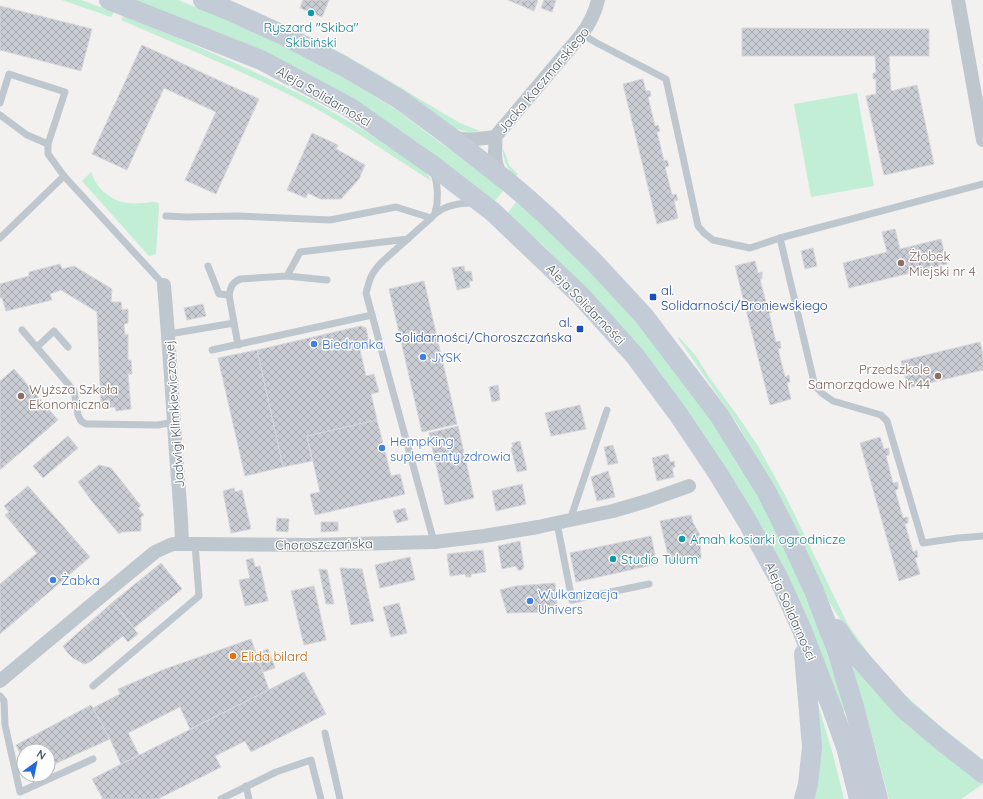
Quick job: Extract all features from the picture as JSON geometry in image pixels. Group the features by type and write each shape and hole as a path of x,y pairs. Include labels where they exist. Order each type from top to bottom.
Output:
{"main road":[{"name":"Aleja Solidarności","path":"109,0 261,60 350,107 481,202 581,296 635,356 678,414 717,472 747,521 779,579 802,630 834,711 846,747 859,799"},
{"name":"Aleja Solidarności","path":"203,0 285,36 343,66 399,99 448,134 507,181 548,217 594,262 644,316 718,414 765,489 790,536 814,591 837,651 855,710 878,799"},
{"path":"814,591 850,648 904,710 983,773"},
{"path":"802,630 812,747 808,784 804,799"}],"street":[{"name":"Jacka Kaczmarskiego","path":"448,134 460,139 473,140 495,137 582,34 593,16 598,0"},
{"path":"958,0 983,140"},
{"name":"Jacka Kaczmarskiego","path":"495,137 496,143 494,153 496,164 500,173 507,181"},
{"name":"Jadwigi Klimkiewiczowej","path":"164,285 169,334 181,520 188,544"},
{"name":"Choroszczańska","path":"1,677 156,552 168,546 188,544 309,545 434,542 484,536 564,522 620,509 689,486"}],"lane":[{"path":"582,34 666,79 698,226 713,240 750,248 780,238 983,184"},
{"path":"0,103 9,74 65,92 48,144 48,154 64,176 164,285"},
{"path":"0,114 26,135 48,144"},
{"path":"432,165 438,194 438,204 433,215"},
{"path":"0,238 64,176"},
{"path":"434,542 366,293 369,279 376,268 433,215 453,205 481,202"},
{"path":"166,216 238,216 330,220 396,208 433,215"},
{"path":"286,276 300,252 408,238"},
{"path":"780,238 814,382 817,388 833,401 881,415 886,421 923,543 983,536"},
{"path":"208,266 219,294 229,294"},
{"path":"238,345 229,294 234,282 240,279 286,276 327,280"},
{"path":"212,350 372,315"},
{"path":"169,334 234,323"},
{"path":"22,330 74,391 78,416 81,421 86,424 158,425 174,422"},
{"path":"37,347 54,332 68,347"},
{"path":"606,410 564,522 572,600 649,584"},
{"path":"93,686 199,596 188,544"},
{"path":"0,696 4,701 5,725 20,792 93,759"},
{"path":"325,733 340,799"},
{"path":"220,799 276,772 311,760 321,799"},
{"path":"246,786 249,799"}],"green space":[{"path":"62,0 81,0 114,12 111,17"},
{"path":"132,0 178,0 245,27 336,73 395,109 504,190 494,202 403,134"},
{"path":"228,0 305,34 375,72 460,123 480,131 471,133 453,128"},
{"path":"123,16 244,67 312,100 365,131 426,172 431,181 330,116 243,73 121,20"},
{"path":"857,93 874,186 811,197 794,104"},
{"path":"502,148 509,165 518,174 515,177 506,164"},
{"path":"91,172 104,192 114,199 125,203 158,203 156,254 149,256 82,181"},
{"path":"517,201 590,270 647,334 699,402 743,467 786,550 819,630 846,711 842,712 812,629 588,291 544,246 507,214"},
{"path":"679,337 696,356 709,377 758,446 788,501 847,623 878,667 897,688 939,725 983,760 983,764 912,708 854,641 828,600 780,499 738,425 678,338"},
{"path":"848,658 874,690 907,725 983,784 961,799 889,799 866,713"},
{"path":"813,687 833,755 844,799 812,799"}],"building":[{"path":"303,0 329,0 322,17 300,8"},
{"path":"508,0 522,0 520,5"},
{"path":"522,0 538,0 534,11 520,5"},
{"path":"544,0 556,0 552,12 541,8"},
{"path":"0,6 92,29 81,71 0,50"},
{"path":"742,28 929,29 929,56 889,56 891,91 917,85 934,164 884,175 866,96 876,94 876,79 873,79 873,73 876,73 875,56 742,56"},
{"path":"142,45 259,99 216,194 185,180 216,112 164,88 127,170 92,154"},
{"path":"643,79 646,91 650,91 651,96 648,97 655,126 658,125 660,131 657,132 664,161 667,160 669,166 665,167 672,195 676,194 678,200 674,201 678,218 657,224 623,84"},
{"path":"312,133 338,145 336,149 365,165 359,179 341,199 320,199 308,193 306,198 287,190"},
{"path":"895,229 900,249 941,239 947,264 849,288 843,263 887,252 882,232"},
{"path":"813,248 817,266 805,269 801,251"},
{"path":"755,261 758,273 762,272 762,278 760,279 767,307 771,306 772,312 769,313 776,342 780,341 781,348 778,349 785,377 789,375 790,382 787,383 791,399 770,405 735,266"},
{"path":"60,264 62,269 74,266 112,289 111,302 121,302 122,310 128,309 128,323 124,324 125,335 128,334 128,360 131,360 132,374 128,374 131,409 116,411 115,407 101,408 97,312 61,290 50,294 52,300 6,311 2,298 0,298 0,284 29,276 29,272"},
{"path":"464,266 465,272 471,271 473,281 469,281 470,287 457,290 452,268"},
{"name":"JYSK","path":"424,281 457,424 422,432 389,289"},
{"path":"203,304 206,316 187,320 184,308"},
{"path":"361,326 366,328 370,347 360,350 366,376 374,374 379,392 371,394 377,420 307,436 312,461 283,467 257,350"},
{"path":"980,342 983,355 983,370 908,388 901,361"},
{"path":"257,350 283,467 245,476 218,358"},
{"name":"Wyższa Szkoła Ekonomiczna","path":"14,369 58,420 0,470 0,381"},
{"path":"498,385 500,400 492,402 489,387"},
{"path":"580,405 586,429 551,436 545,413"},
{"path":"377,420 391,476 400,474 405,494 315,515 310,494 320,492 307,436"},
{"path":"458,426 474,498 445,505 429,433"},
{"path":"68,436 78,448 43,478 33,466"},
{"path":"880,437 884,449 889,448 889,455 886,456 893,483 898,482 898,489 895,490 903,518 908,517 908,523 905,524 913,552 917,550 918,557 915,558 920,574 899,581 860,443"},
{"path":"520,441 527,470 517,472 511,448 513,447 512,443"},
{"path":"613,445 618,463 608,465 604,447"},
{"path":"668,454 670,462 674,461 675,467 672,468 674,477 657,481 652,458"},
{"path":"99,465 111,468 141,506 138,508 144,515 141,517 141,531 122,532 119,534 78,482"},
{"path":"608,471 615,497 597,501 591,477"},
{"path":"522,484 526,504 496,511 492,491"},
{"path":"28,486 90,557 0,634 0,584 37,553 5,515 9,512 4,506"},
{"path":"234,488 235,492 242,490 251,529 231,533 223,491"},
{"path":"405,508 408,520 397,523 393,511"},
{"name":"Amah kosiarki ogrodnicze","path":"691,515 700,537 701,558 670,564 660,521"},
{"path":"277,518 289,519 288,532 276,531"},
{"path":"321,522 338,522 338,531 321,532"},
{"name":"Studio Tulum","path":"651,536 657,564 576,582 570,553"},
{"path":"520,541 524,567 522,570 518,570 516,566 502,569 498,546"},
{"path":"483,550 486,572 471,574 471,577 466,577 465,574 450,576 447,554"},
{"path":"410,557 415,580 380,588 375,565"},
{"path":"253,558 255,567 260,566 268,601 245,606 239,580 250,578 246,560"},
{"path":"161,563 182,589 134,628 113,602"},
{"path":"340,568 362,569 374,621 351,625"},
{"path":"319,569 327,570 334,604 326,604"},
{"name":"Wulkanizacja Univers","path":"555,583 558,612 507,613 500,590 516,586"},
{"path":"314,586 326,640 304,645 291,591"},
{"path":"113,602 138,634 128,642 123,636 90,662 84,664 73,658 63,646"},
{"path":"399,603 407,633 391,637 383,607"},
{"path":"251,639 269,690 190,729 180,707 128,733 139,755 121,764 110,739 93,708 120,694 118,689 165,669"},
{"path":"268,649 275,668 263,672 256,653"},
{"path":"304,672 326,714 251,752 245,741 215,756 221,767 158,799 103,799 92,779"},
{"path":"91,705 110,739 56,763 56,743 20,743"}],"place":[{"name":"Ryszard \"Skiba\" Skibiński","path":"311,13"},
{"name":"Żłobek Miejski nr 4","path":"901,263"},
{"name":"al. Solidarności/Broniewskiego","path":"653,297"},
{"name":"al. Solidarności/Choroszczańska","path":"580,329"},
{"name":"Biedronka","path":"314,344"},
{"name":"JYSK","path":"423,357"},
{"name":"Przedszkole Samorządowe Nr 44","path":"938,376"},
{"name":"Wyższa Szkoła Ekonomiczna","path":"21,396"},
{"name":"HempKing suplementy zdrowia","path":"382,448"},
{"name":"Amah kosiarki ogrodnicze","path":"682,539"},
{"name":"Studio Tulum","path":"613,559"},
{"name":"Żabka","path":"53,580"},
{"name":"Wulkanizacja Univers","path":"530,601"},
{"name":"Elida bilard","path":"233,656"}]}
